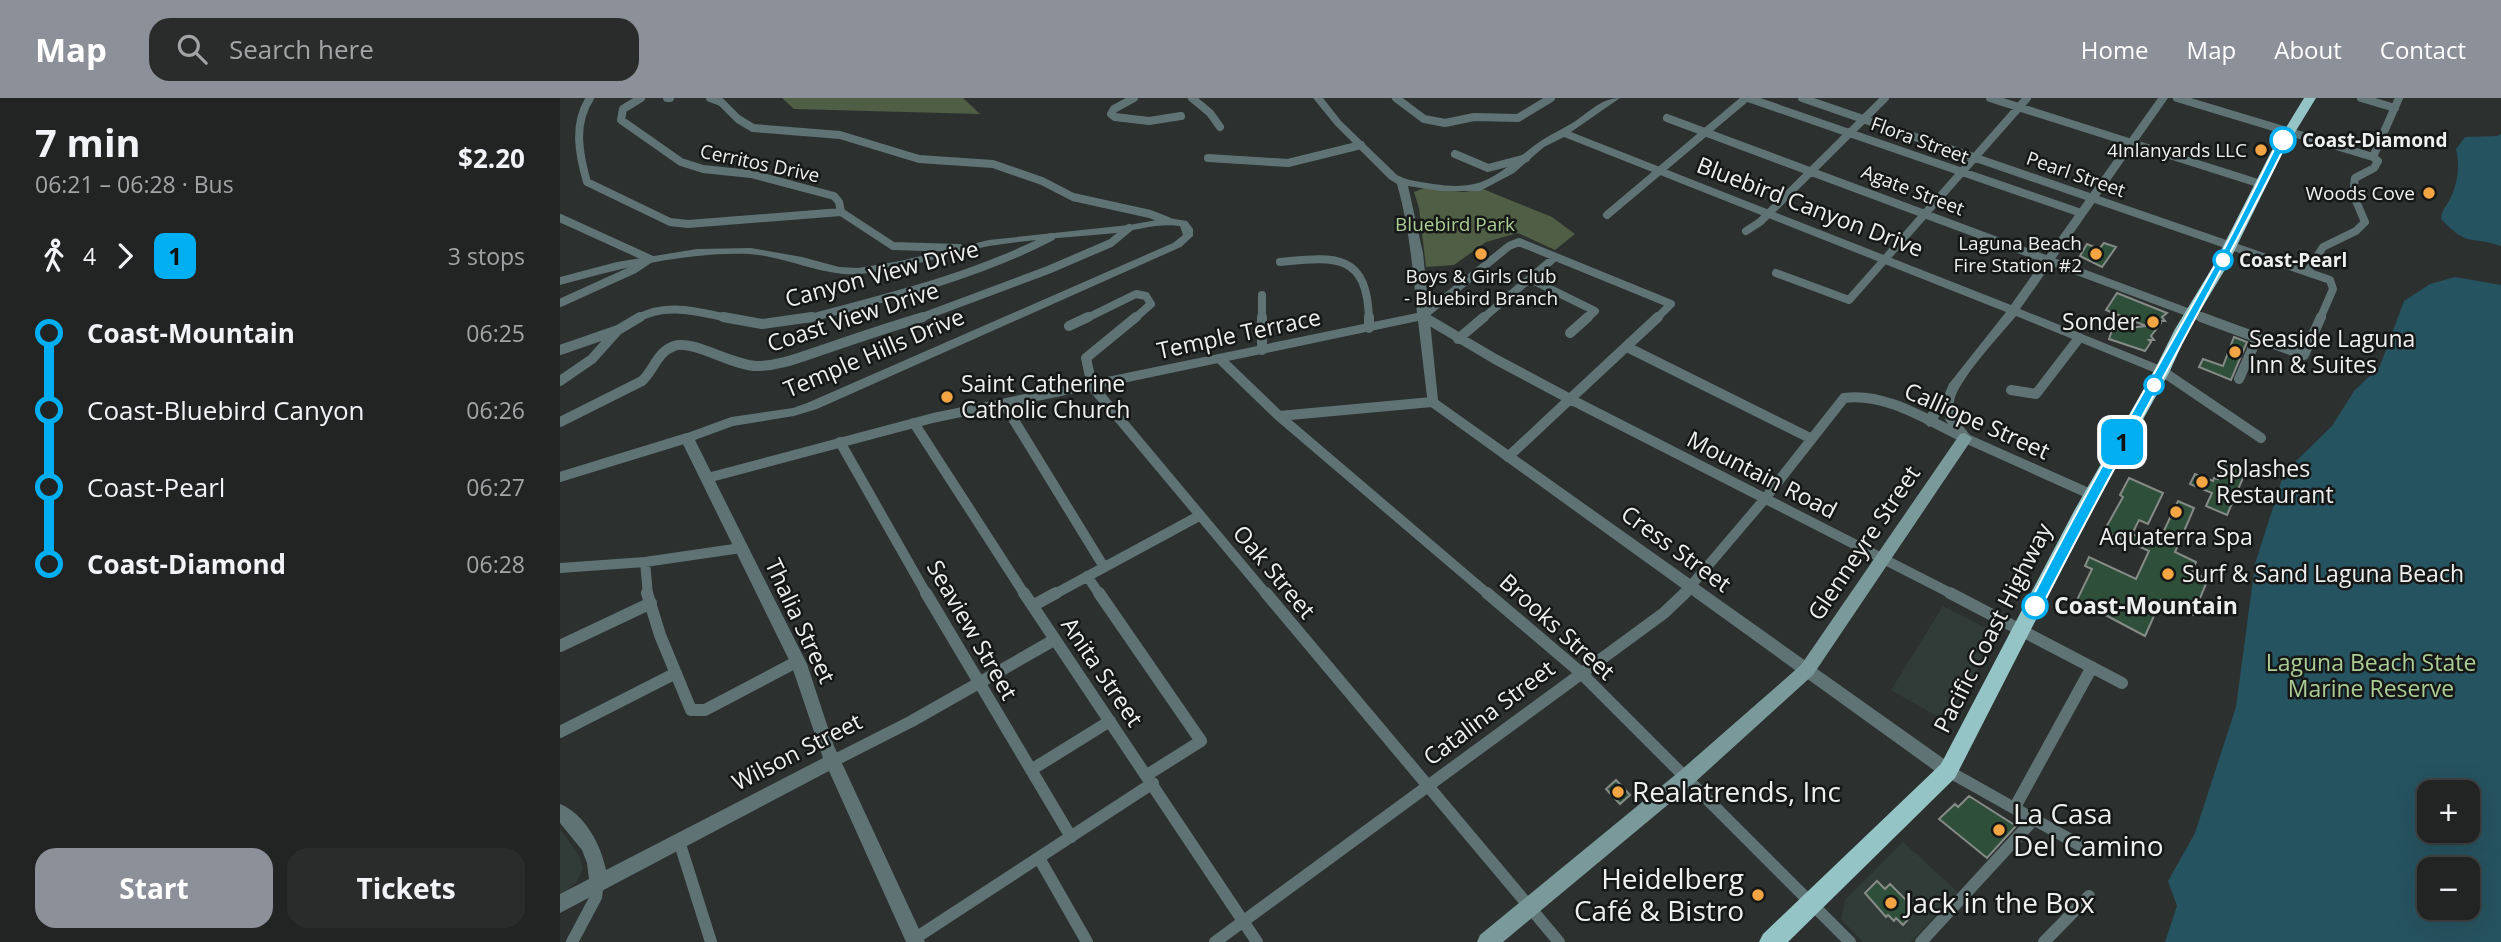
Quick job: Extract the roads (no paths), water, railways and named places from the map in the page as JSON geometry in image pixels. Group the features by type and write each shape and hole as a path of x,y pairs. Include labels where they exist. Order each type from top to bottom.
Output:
{"highway":[{"name":"Pacific Coast Highway","path":"1771,942 1809,902 1948,771 2023,631 2091,495 2182,329 2219,268 2288,132 2310,98"}],"main road":[{"name":"Glenneyre Street","path":"1487,942 1687,777 1807,670 1965,438"}],"street":[{"path":"590,98 580,114 582,160 587,182 670,222 688,225 841,212"},
{"name":"Cerritos Drive","path":"641,98 623,109 621,120 681,162 703,169 751,174 801,185 834,196 839,202 841,212 892,246 959,248"},
{"path":"710,98 721,102 744,124 753,128 840,135 939,162 993,164 1042,181 1073,197 1148,220 1164,228 1172,237 1167,246 1155,254"},
{"path":"1135,98 1111,114 1115,117 1149,121 1181,116"},
{"path":"1192,98 1210,113 1220,127"},
{"path":"1279,415 1432,402 1412,219 1402,182 1361,145 1318,98"},
{"path":"1396,98 1424,119 1445,123 1474,117 1517,118 1551,98"},
{"path":"1402,182 1441,188 1476,189 1510,171 1541,145 1564,133 1615,98"},
{"path":"1606,215 1747,98"},
{"name":"Flora Street","path":"1747,98 2081,213"},
{"name":"Pearl Street","path":"1802,98 1976,155 2330,280 2333,289 2304,355"},
{"path":"1746,231 1768,214 1885,98"},
{"path":"1990,98 2261,184"},
{"path":"1776,273 1849,300 2027,98"},
{"path":"1965,438 1952,421 1947,403 1953,387 2012,311 2047,258 2164,98"},
{"path":"2177,98 2373,157 2378,161 2374,168 2355,178 2352,187 2365,222 2353,235 2320,248 2308,271"},
{"path":"2361,98 2396,108"},
{"path":"2373,157 2399,98"},
{"name":"Agate Street","path":"1667,118 2304,355"},
{"name":"Bluebird Canyon Drive","path":"1564,133 2161,371 2261,438"},
{"path":"1208,158 1288,163 1361,145"},
{"path":"1455,154 1488,167 1495,167 1517,157 1526,158"},
{"path":"560,218 650,259 635,270 560,303"},
{"name":"Temple Hills Drive","path":"560,281 650,259 697,252 751,251 839,270 858,271 900,264 959,248 1129,228 1148,220 1186,225 1188,236 1177,245 812,406 794,412 731,422 560,477"},
{"name":"Coast View Drive","path":"560,422 642,381 649,375 659,356 673,346 692,345 743,365 787,362 1036,275 1111,243 1129,228"},
{"name":"Canyon View Drive","path":"560,350 618,330 646,313 677,308 762,324 800,320 917,289 1022,252 1051,237"},
{"name":"Temple Terrace","path":"709,478 914,423 1423,316 1509,246 1517,243 1554,258"},
{"path":"1458,339 1554,258 1671,304 1508,457"},
{"path":"1280,262 1332,261 1355,270 1362,276 1366,290 1369,328"},
{"path":"1530,279 1595,311 1570,333"},
{"path":"1069,326 1136,294 1146,296 1151,304 1086,358 1092,386"},
{"path":"1262,295 1262,350"},
{"name":"Mountain Road","path":"1423,316 1458,339 1763,501 2122,683"},
{"path":"560,381 578,371 606,347 618,330"},
{"path":"2011,390 2036,394 2079,338"},
{"path":"2239,379 2257,338"},
{"path":"1627,347 1812,439"},
{"name":"Brooks Street","path":"1220,359 1279,415 1580,672 1850,942"},
{"name":"Oak Street","path":"1092,386 1559,942"},
{"name":"Calliope Street","path":"1844,398 1868,396 2091,495"},
{"name":"Catalina Street","path":"1215,942 1647,625 1690,587 1763,501 1844,398"},
{"name":"Cress Street","path":"1432,402 1948,771 2085,848"},
{"path":"1929,422 1938,407 1947,403"},
{"path":"1004,404 1104,567"},
{"name":"Anita Street","path":"914,423 1034,605 1054,640 1150,779 1257,942"},
{"name":"Thalia Street","path":"687,438 798,661 833,761 915,941"},
{"name":"Seaview Street","path":"840,442 978,684 1071,838"},
{"path":"1034,605 1199,516"},
{"path":"560,568 645,562 741,548"},
{"path":"645,562 642,575 691,710 698,712 798,661"},
{"path":"915,941 1071,838 1201,741 1087,576"},
{"path":"560,646 651,603"},
{"name":"Wilson Street","path":"560,904 978,684 1054,640"},
{"path":"2015,807 2092,667"},
{"path":"560,732 676,673"},
{"path":"1031,770 1110,721"},
{"path":"560,811 572,821 591,848 598,868 596,897 572,942"},
{"path":"1920,942 2035,818"},
{"path":"679,841 711,942"},
{"path":"1040,858 1087,942"},
{"path":"2044,942 2089,896"}],"water":[{"path":"2501,134 2501,246 2464,237 2441,219 2458,174 2456,149 2465,137"},
{"name":"Laguna Beach State Marine Reserve","path":"2455,277 2501,285 2501,942 2165,942 2177,906 2168,881 2195,833 2236,707 2255,564 2284,473 2332,426 2354,391 2380,366 2404,301 2430,284"}],"place":[{"name":"Coast-Diamond","path":"2283,140"},
{"name":"4Inlanyards LLC","path":"2261,150"},
{"name":"Woods Cove","path":"2429,193"},
{"name":"Boys & Girls Club - Bluebird Branch","path":"1481,254"},
{"name":"Laguna Beach Fire Station #2","path":"2096,254"},
{"name":"Coast-Pearl","path":"2223,260"},
{"name":"Sonder","path":"2153,322"},
{"name":"Seaside Laguna Inn & Suites","path":"2235,352"},
{"name":"Saint Catherine Catholic Church","path":"947,397"},
{"name":"Splashes Restaurant","path":"2202,482"},
{"name":"Aquaterra Spa","path":"2176,512"},
{"name":"Surf & Sand Laguna Beach","path":"2168,574"},
{"name":"Coast-Mountain","path":"2035,606"},
{"name":"Realatrends, Inc","path":"1618,792"},
{"name":"La Casa Del Camino","path":"1999,830"},
{"name":"Heidelberg Café & Bistro","path":"1758,895"},
{"name":"Jack in the Box","path":"1891,903"}],"park label":[{"name":"Bluebird Park","path":"1455,224"}]}
